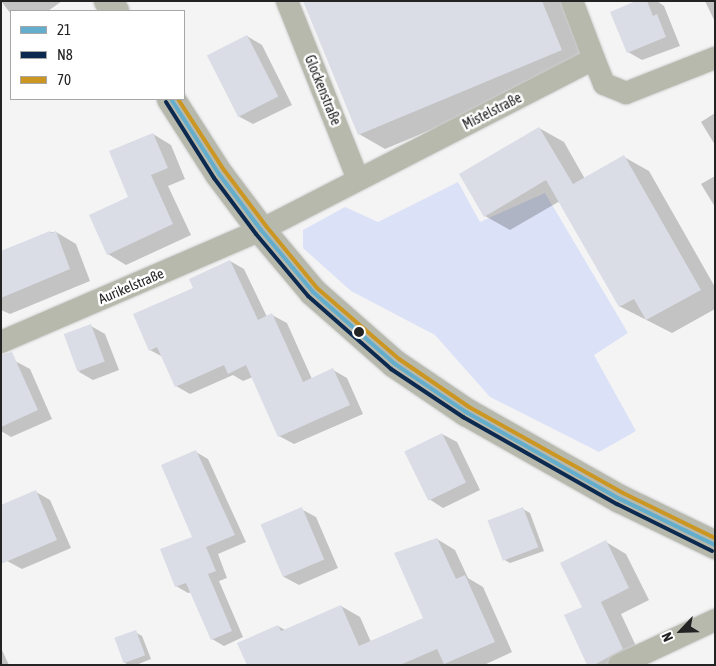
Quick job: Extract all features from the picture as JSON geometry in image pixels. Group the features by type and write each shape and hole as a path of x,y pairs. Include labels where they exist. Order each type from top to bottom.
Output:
{"street":[{"name":"Glockenstraße","path":"288,1 358,179"},
{"path":"572,1 604,84 626,92 715,58"},
{"name":"Mistelstraße","path":"261,230 594,59"},
{"path":"172,100 220,174 261,230 313,292 395,364 466,412 594,485 715,545"},
{"name":"Aurikelstraße","path":"1,342 261,230"},
{"path":"619,665 715,620"}],"shaded area":[{"path":"458,182 480,222 545,193 628,333 594,355 636,431 599,452 490,397 435,335 351,291 303,248 303,230 345,207 378,222"}],"building":[{"path":"303,1 542,1 562,50 358,135"},
{"path":"636,1 647,1 653,16 657,14 666,37 627,53 610,12"},
{"path":"247,35 278,96 238,117 207,55"},
{"path":"539,127 573,184 624,155 701,290 646,320 634,299 619,307 546,180 484,217 459,174"},
{"path":"153,133 168,168 151,175 173,224 107,255 89,215 128,197 109,151"},
{"path":"50,231 51,233 56,231 70,269 1,298 1,251"},
{"path":"230,260 258,320 272,313 303,382 333,368 350,405 278,437 246,365 228,374 224,365 175,387 157,347 149,351 133,314 193,288 189,279"},
{"path":"91,324 105,362 77,372 64,334"},
{"path":"12,352 38,410 1,427 1,355"},
{"path":"442,433 466,482 428,501 404,451"},
{"path":"196,450 235,535 206,547 216,571 208,574 232,631 211,640 186,583 175,587 160,549 192,537 161,465"},
{"path":"36,490 57,540 1,564 1,505"},
{"path":"302,507 324,559 283,577 261,525"},
{"path":"523,507 538,547 503,561 488,521"},
{"path":"437,538 456,579 465,575 495,642 444,664 437,649 400,665 247,665 237,643 278,625 281,631 341,605 359,646 423,618 394,553"},
{"path":"606,540 629,588 601,602 623,649 594,665 587,665 564,615 582,607 560,563"},
{"path":"136,630 145,655 124,663 114,638"}],"transit line":[{"name":"21","path":"172,100 219,174 261,230 313,292 395,364 466,412 620,499 715,545"},
{"name":"70","path":"179,100 224,170 266,226 317,288 399,359 469,407 623,493 715,538"},
{"name":"N8","path":"166,102 214,178 256,234 308,296 391,369 463,417 617,504 712,551"}]}
